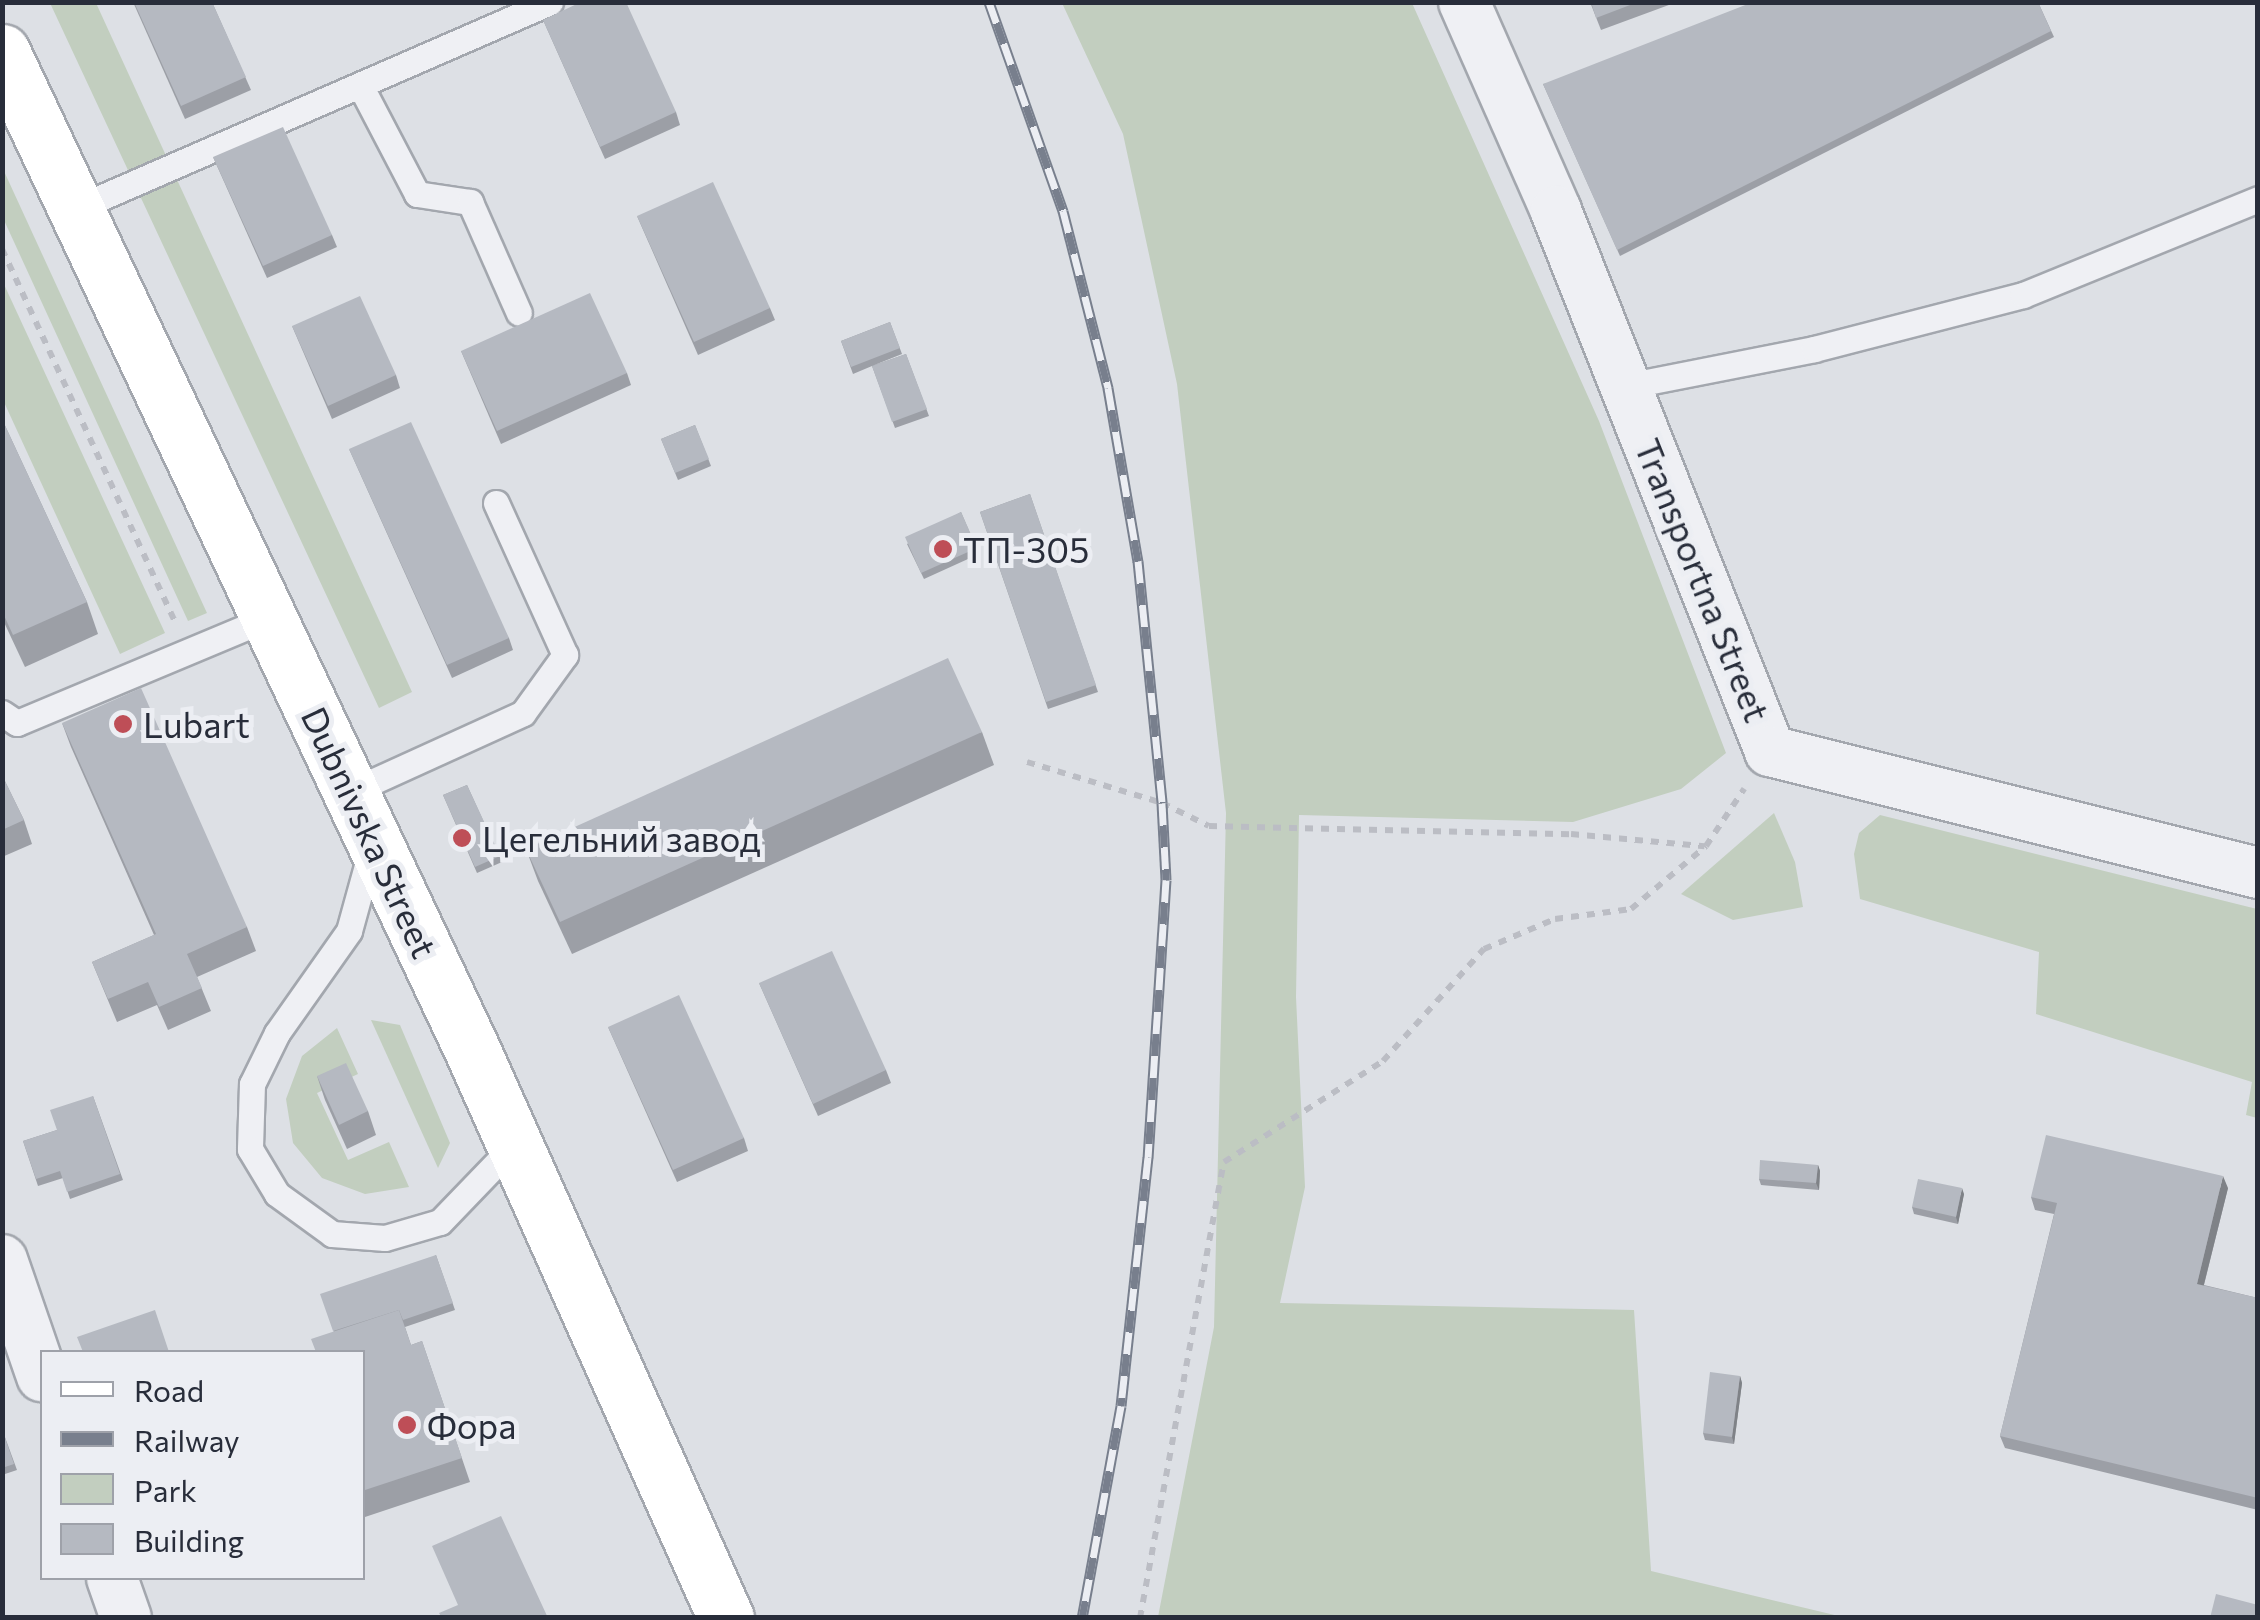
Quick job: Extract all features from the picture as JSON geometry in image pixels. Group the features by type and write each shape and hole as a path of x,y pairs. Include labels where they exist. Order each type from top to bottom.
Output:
{"main road":[{"name":"Dubnivska Street","path":"2,52 374,842 726,1618"}],"street":[{"name":"Transportna Street","path":"1464,2 1556,210 1770,750 2258,873"},
{"path":"2,1260 40,1370"},
{"path":"113,1580 126,1618"}],"lane":[{"path":"76,208 550,2"},
{"path":"360,84 417,194 470,202 519,313"},
{"path":"1626,386 1814,349 2022,295 2258,199"},
{"path":"350,792 523,714 565,654 496,503"},
{"path":"2,713 17,724 270,618"},
{"path":"374,842 349,931 278,1033 252,1084 250,1149 277,1194 332,1234 385,1238 440,1222 514,1145"}],"path":[{"path":"2,249 189,651"},
{"path":"1140,1618 1224,1162 1383,1061 1484,949 1555,919 1630,909 1706,846 1770,750"},
{"path":"1027,762 1162,803 1210,826 1571,834 1706,846"}],"green space":[{"path":"50,3 96,3 412,692 379,708"},
{"path":"1062,3 1412,3 1599,421 1726,753 1681,789 1573,822 1299,815 1296,997 1305,1187 1280,1303 1634,1310 1651,1571 1843,1617 1158,1617 1214,1327 1226,813 1177,384 1123,134"},
{"path":"3,169 207,613 188,621 3,218"},
{"path":"2,280 165,633 120,654 3,400"},
{"path":"1774,813 1795,862 1803,907 1733,920 1681,894"},
{"path":"1880,815 2257,909 2257,1118 2246,1115 2252,1082 2036,1014 2039,952 1860,899 1854,854 1859,833"},
{"path":"371,1020 400,1025 450,1143 438,1168"},
{"path":"337,1028 358,1074 317,1093 348,1160 389,1142 409,1187 365,1194 322,1178 293,1143 286,1099 302,1056"}],"building":[{"path":"134,2 212,2 246,77 181,106"},
{"path":"581,2 626,2 676,112 600,147 543,20"},
{"path":"1591,2 1638,2 1596,18"},
{"path":"1753,2 2038,2 2051,31 1617,250 1543,84"},
{"path":"283,127 332,235 263,266 213,157"},
{"path":"713,182 770,308 694,342 637,216"},
{"path":"590,293 627,373 497,431 461,351"},
{"path":"360,296 396,375 328,406 292,326"},
{"path":"890,322 900,348 851,367 841,341"},
{"path":"906,354 927,409 892,422 872,366"},
{"path":"2,419 87,602 13,635 2,611"},
{"path":"411,422 509,638 447,665 349,449"},
{"path":"695,425 709,459 675,473 661,439"},
{"path":"1030,494 1096,685 1046,702 980,512"},
{"name":"ТП-305","path":"961,512 977,548 921,573 905,537"},
{"path":"948,658 982,732 560,922 526,849"},
{"path":"141,688 247,927 187,954 202,988 159,1007 148,982 108,999 92,962 156,934 62,723"},
{"path":"2,775 24,820 2,830"},
{"path":"467,785 500,856 475,867 443,795"},
{"path":"832,951 886,1070 813,1104 759,983"},
{"path":"679,995 744,1138 673,1170 608,1027"},
{"path":"346,1063 368,1111 339,1125 317,1076"},
{"path":"93,1096 120,1174 67,1192 60,1171 36,1179 23,1141 57,1130 50,1110"},
{"path":"2046,1135 2223,1176 2197,1284 2258,1298 2258,1498 2000,1436 2057,1203 2031,1197"},
{"path":"1760,1160 1818,1165 1816,1183 1759,1179"},
{"path":"1918,1179 1962,1188 1956,1217 1912,1207"},
{"path":"436,1255 453,1303 403,1320 399,1310 333,1331 320,1294"},
{"path":"155,1310 168,1350 82,1350 77,1337"},
{"name":"Фора","path":"399,1310 411,1345 422,1341 462,1458 365,1490 365,1350 315,1350 311,1339"},
{"path":"1710,1372 1740,1376 1732,1437 1703,1433"},
{"path":"2,1429 14,1464 2,1468"},
{"path":"501,1516 548,1618 442,1618 439,1613 458,1605 432,1546"},
{"path":"2216,1594 2258,1605 2258,1618 2210,1618"}],"railway":[{"path":"989,2 1063,211 1108,388 1138,561 1162,803 1166,880 1148,1157 1121,1406 1082,1618"}],"place":[{"name":"ТП-305","path":"943,549"},
{"name":"Lubart","path":"123,724"},
{"name":"Цегельний завод","path":"462,838"},
{"name":"Фора","path":"407,1425"}]}
